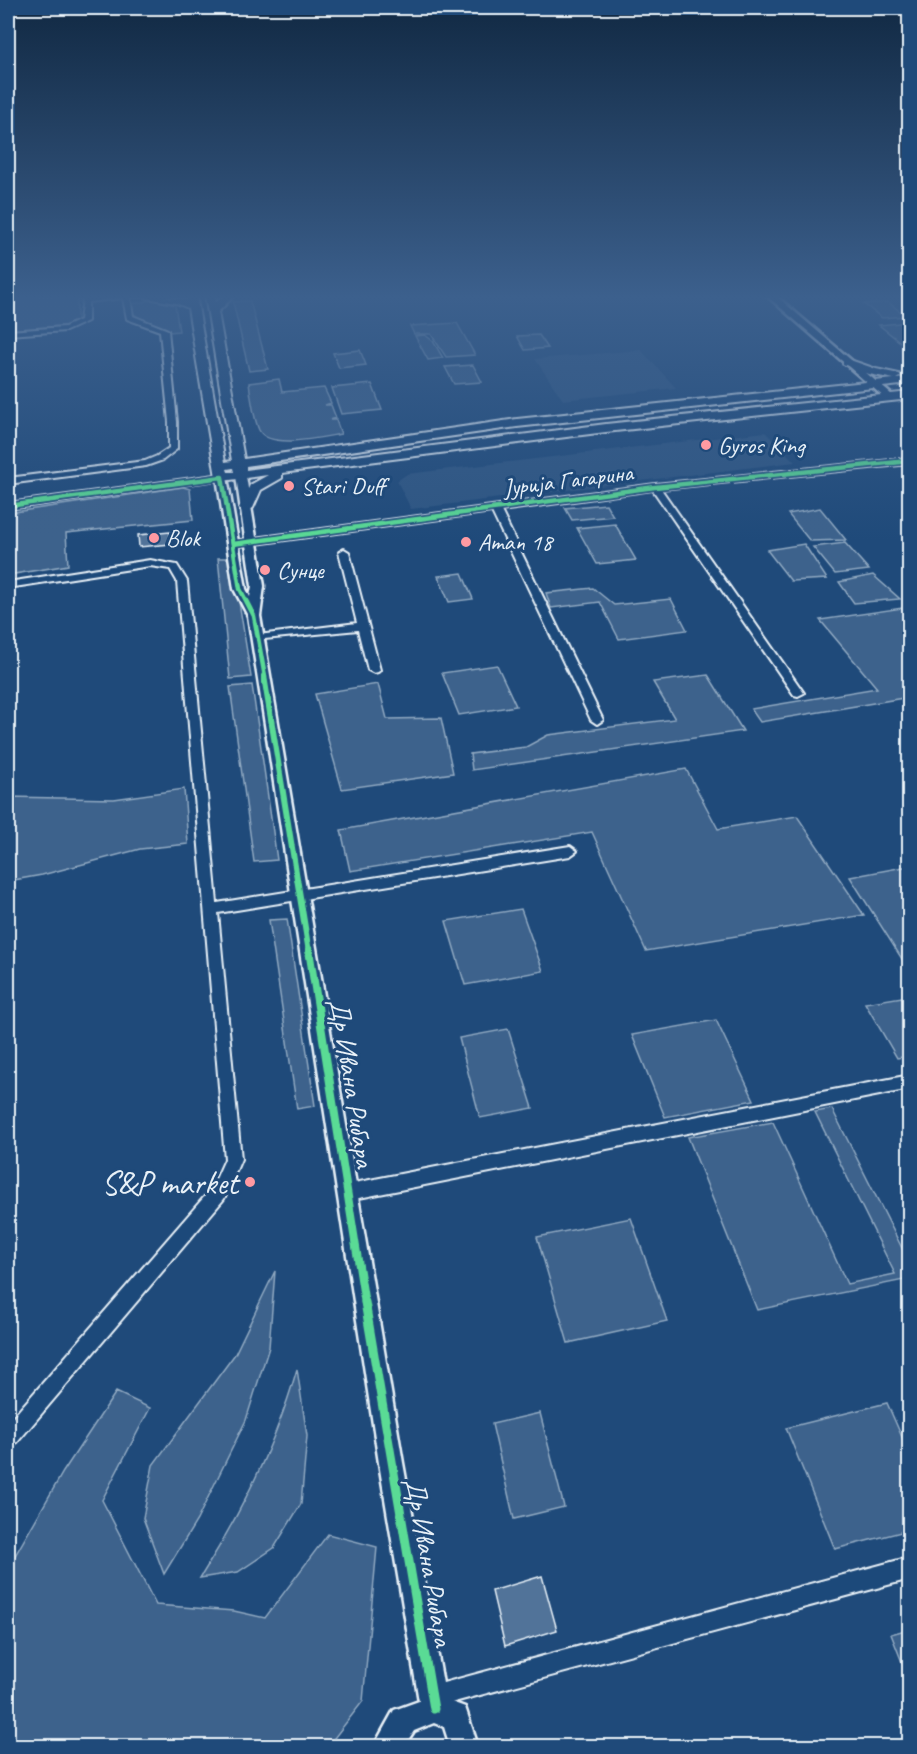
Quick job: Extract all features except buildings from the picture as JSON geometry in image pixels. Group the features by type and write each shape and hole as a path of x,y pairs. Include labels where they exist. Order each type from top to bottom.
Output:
{"main road":[{"name":"Др Ивана Рибара","path":"203,377 221,472"},
{"name":"Др Ивана Рибара","path":"224,377 240,469"},
{"path":"794,392 824,377"},
{"name":"Јурија Гагарина","path":"221,472 322,450 517,423 909,379"},
{"name":"Јурија Гагарина","path":"240,469 299,469 606,428 909,395"},
{"path":"234,428 256,446 322,450"},
{"path":"246,508 252,493 265,480 299,469"}],"street":[{"path":"8,481 146,463 165,456 172,449 173,422 169,377"},
{"path":"855,377 869,384 883,398"},
{"name":"Јурија Гагарина","path":"233,544 655,487 909,461"},
{"name":"Др Ивана Рибара","path":"240,469 258,586 254,616 349,1192 391,1463 433,1703"},
{"name":"Јурија Гагарина","path":"8,500 164,477 221,472"},
{"name":"Јурија Гагарина","path":"8,506 221,472"},
{"name":"Др Ивана Рибара","path":"221,472 240,589 254,616"},
{"name":"Јурија Гагарина","path":"655,487 798,693"},
{"name":"Јурија Гагарина","path":"495,508 597,720"},
{"path":"344,552 374,670"},
{"path":"8,585 150,563 166,564 177,570 182,581 233,1159 228,1177 218,1193 8,1438"},
{"path":"258,639 362,626"},
{"path":"212,909 570,851"},
{"name":"Др Ивана Рибара","path":"349,1192 909,1083"},
{"path":"388,1746 404,1720 433,1703 909,1568"},
{"path":"433,1703 455,1717 464,1746"}],"shaded area":[{"path":"450,377 479,377 482,382 454,384"},
{"path":"547,377 666,377 676,388 563,400"},
{"path":"279,379 282,392 324,388 331,403 325,405 331,405 336,418 330,420 336,420 341,434 297,441 285,441 265,436 259,430 255,419 249,383"},
{"path":"372,384 382,410 341,414 332,388"},
{"path":"765,432 795,462 411,509 397,481 407,474"},
{"path":"183,487 190,489 193,520 66,533 68,565 8,575 8,513"},
{"path":"606,504 613,516 572,520 565,508"},
{"path":"820,508 846,540 810,541 788,514"},
{"path":"615,524 636,560 597,564 577,528"},
{"path":"845,543 869,570 835,574 813,547"},
{"path":"804,544 827,579 791,581 767,550"},
{"path":"218,558 232,558 251,677 230,679"},
{"path":"462,573 473,599 449,602 438,576"},
{"path":"873,575 900,599 854,603 839,582"},
{"path":"593,588 614,605 671,599 687,630 619,639 600,602 551,608 546,593"},
{"path":"909,607 909,697 760,722 751,709 877,688 820,620"},
{"path":"497,665 516,706 459,715 442,673"},
{"path":"708,675 743,731 472,770 470,754 526,747 548,735 675,719 653,682"},
{"path":"378,684 387,719 441,718 453,773 342,789 315,694"},
{"path":"252,685 277,860 254,862 230,687"},
{"path":"686,769 718,829 797,816 864,915 646,951 592,832 350,871 341,830"},
{"path":"184,789 188,844 140,849 42,875 8,881 8,797 114,799"},
{"path":"910,866 909,970 850,877"},
{"path":"521,909 543,971 465,985 446,921"},
{"path":"287,919 315,1106 297,1109 269,920"},
{"path":"902,997 909,1009 909,1056 897,1058 865,1003"},
{"path":"716,1020 754,1100 665,1117 632,1035"},
{"path":"508,1029 533,1108 480,1118 459,1038"},
{"path":"832,1109 909,1262 909,1279 757,1310 688,1137 773,1122 847,1284 895,1274 815,1112"},
{"path":"631,1218 667,1321 568,1343 537,1237"},
{"path":"275,1271 269,1347 246,1420 197,1520 164,1574 143,1518 153,1465 235,1354"},
{"path":"297,1369 307,1436 301,1504 274,1548 238,1572 200,1578 230,1528 256,1477 279,1424"},
{"path":"116,1392 150,1408 102,1500 156,1605 234,1611 265,1618 328,1534 377,1547 363,1701 328,1746 8,1746 8,1568 63,1472"},
{"path":"887,1403 909,1453 909,1530 835,1549 786,1428"},
{"path":"540,1413 564,1507 514,1519 492,1424"},
{"path":"910,1629 909,1680 891,1634"}],"cycle path":[{"path":"233,544 655,487 910,461"},
{"path":"8,506 222,477 240,589 254,616 265,679 391,1463 434,1709"}],"place":[{"name":"Gyros King","path":"706,445"},
{"name":"Stari Duff","path":"289,486"},
{"name":"Blok","path":"154,538"},
{"name":"Aman 18","path":"466,542"},
{"name":"Сунце","path":"265,570"},
{"name":"S&P market","path":"250,1182"}]}
